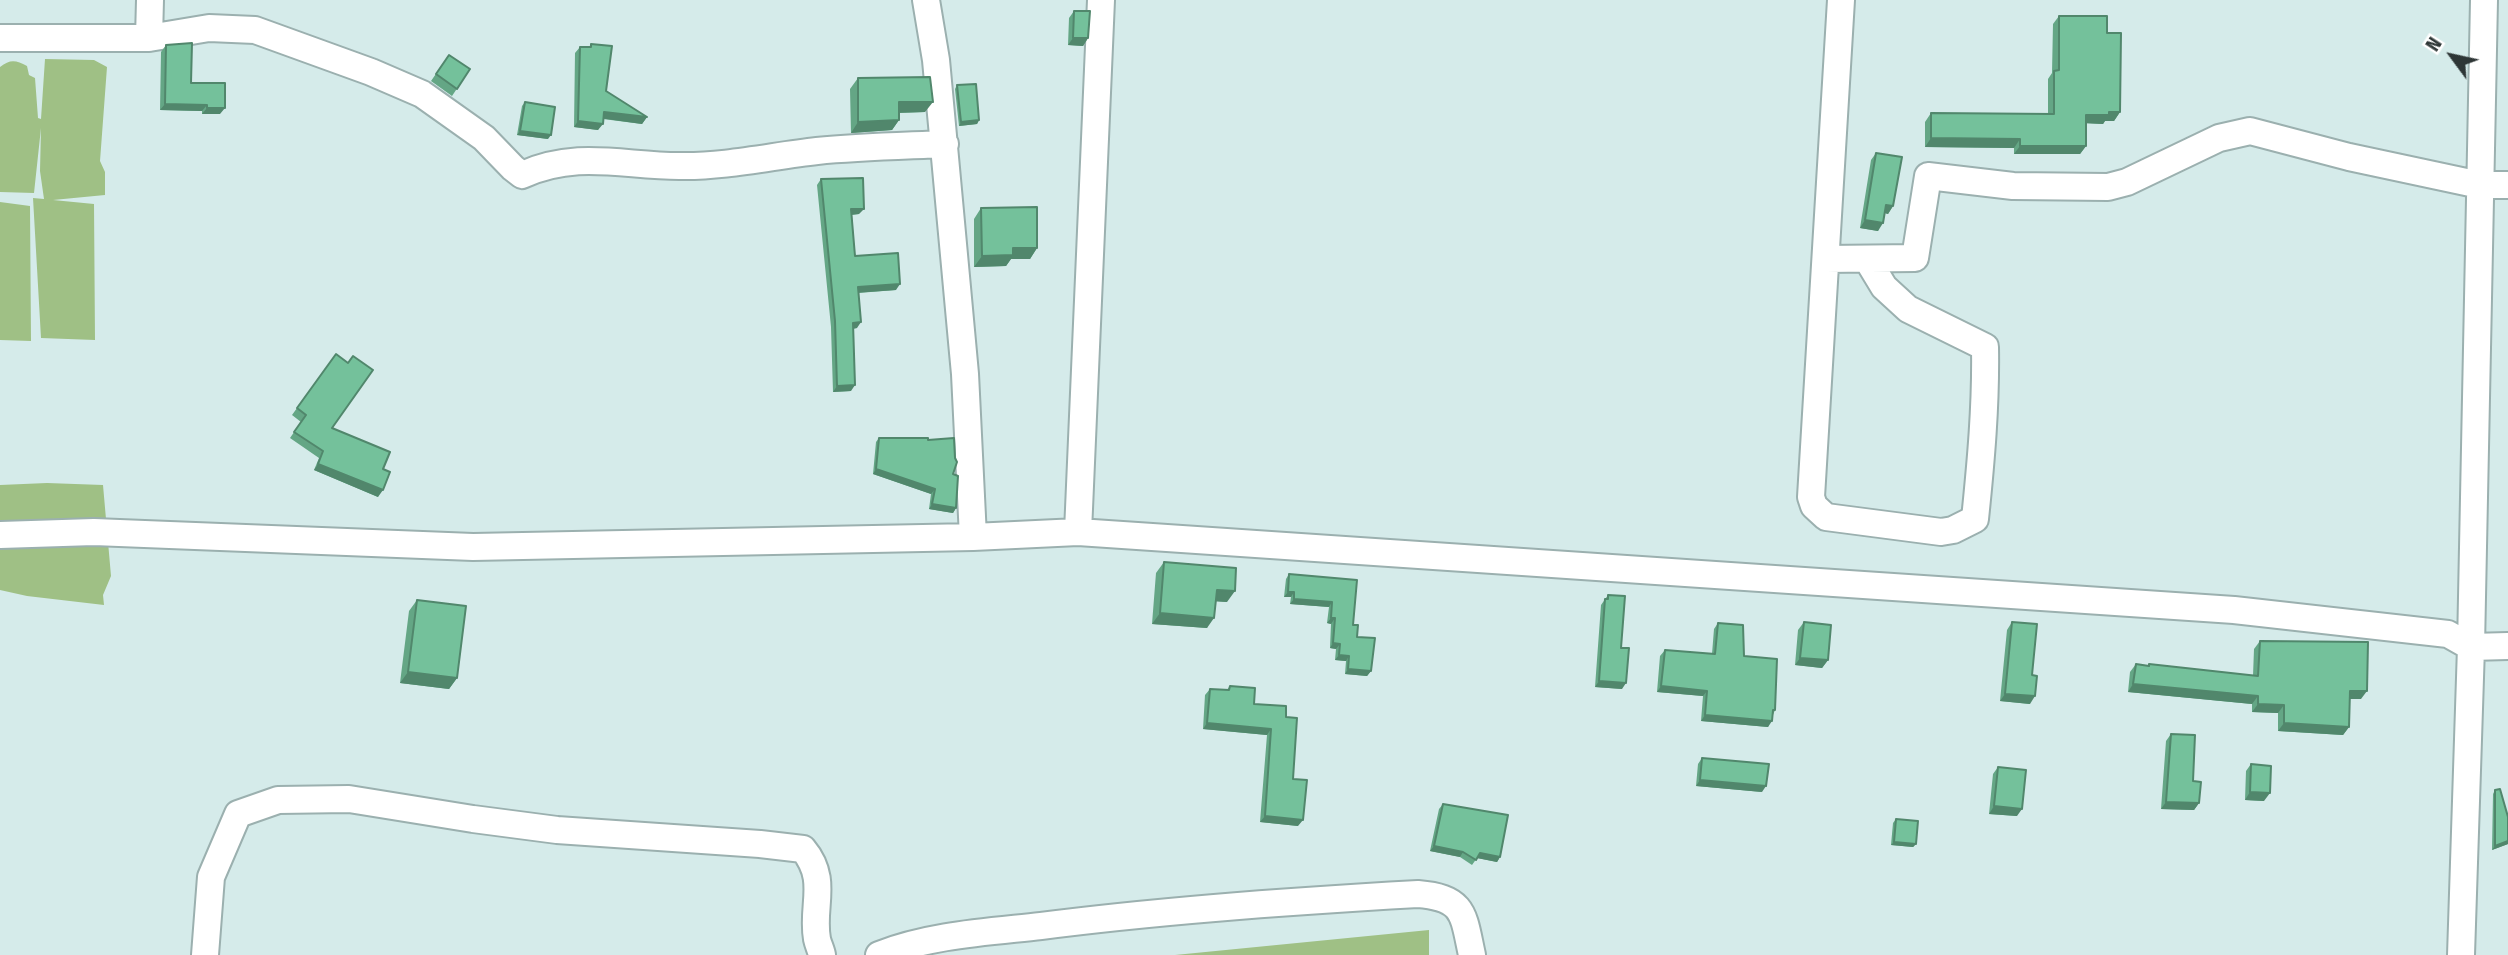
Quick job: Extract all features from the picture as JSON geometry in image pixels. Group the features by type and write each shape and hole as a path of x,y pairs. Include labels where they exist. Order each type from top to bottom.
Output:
{"street":[{"path":"149,38 150,0"},
{"path":"926,0 945,144 965,374 973,537"},
{"path":"1077,532 1101,0"},
{"path":"1841,0 1811,497 1814,506 1826,517 1941,532 1953,530 1975,519 1984,430 1985,347 1908,309 1884,287 1867,258"},
{"path":"2461,955 2471,647 2484,0"},
{"path":"0,38 149,38 209,28 255,30 371,72 422,94 484,138 522,175 541,166 579,160 680,166 740,162 817,151 945,144"},
{"path":"1826,259 1915,258 1928,176 2013,186 2108,187 2127,182 2189,151 2235,133 2250,131 2349,157 2480,186 2508,184"},
{"path":"0,535 94,532 473,547 973,537 1077,532 2234,610 2448,634 2471,647 2508,646"},
{"path":"205,955 211,877 238,814 278,800 349,799 557,830 803,849 813,861 819,893 817,938 822,955"},
{"path":"879,955 899,947 971,934 1125,915 1283,901 1418,894 1439,896 1454,904 1464,919 1472,955"}],"green space":[{"path":"45,59 94,60 107,67 100,161 105,172 105,195 53,200 94,204 95,340 41,338 33,198 44,199 40,171 41,128 34,193 0,192 0,67 13,61 27,66 29,75 35,78 38,118 41,119"},
{"path":"0,202 30,206 31,341 0,340"},
{"path":"0,485 103,485 111,576 103,595 104,605 0,590"},
{"path":"1429,930 1429,955 1175,955"}],"building":[{"path":"1074,11 1090,11 1088,38 1073,38"},
{"path":"2059,16 2107,16 2107,33 2121,33 2120,112 2086,115 2086,146 2020,146 2020,139 1931,138 1931,113 2054,114 2054,71 2059,70"},
{"path":"192,43 191,83 225,83 225,108 165,104 166,45"},
{"path":"591,44 612,46 606,91 647,117 604,112 603,124 578,121 580,47 591,47"},
{"path":"449,55 470,69 457,89 436,74"},
{"path":"930,77 933,102 899,102 899,120 858,122 858,78"},
{"path":"976,84 979,120 961,122 957,85"},
{"path":"525,102 555,107 551,135 520,131"},
{"path":"1876,153 1902,157 1893,206 1886,205 1883,223 1865,220"},
{"path":"863,178 864,209 851,209 855,256 898,253 900,284 858,287 861,322 853,323 855,385 837,386 835,321 821,179"},
{"path":"1037,207 1037,248 1013,248 1013,255 982,256 981,208"},
{"path":"336,354 348,363 353,356 373,370 332,428 390,452 383,469 390,472 383,490 318,464 323,451 294,432 306,415 297,408"},
{"path":"879,438 954,438 957,462 953,474 958,476 956,508 932,504 935,489 876,469"},
{"path":"1164,562 1236,568 1235,591 1217,590 1214,618 1160,613"},
{"path":"1289,574 1357,580 1353,625 1358,625 1357,637 1375,638 1371,671 1348,669 1349,656 1339,655 1340,644 1333,643 1335,618 1331,618 1332,602 1294,599 1294,592 1288,592"},
{"path":"1608,595 1625,596 1621,648 1629,648 1626,683 1599,681 1605,599 1608,599"},
{"path":"417,600 466,606 457,678 408,672"},
{"path":"1804,622 1831,625 1828,660 1800,658"},
{"path":"2012,622 2037,624 2032,675 2037,676 2035,696 2005,694"},
{"path":"1718,623 1743,625 1744,656 1777,659 1775,710 1772,721 1705,715 1707,691 1661,686 1665,650 1715,654"},
{"path":"2260,641 2368,642 2367,691 2350,691 2349,727 2284,723 2284,705 2258,704 2258,696 2133,684 2136,664 2258,676"},
{"path":"1230,686 1255,688 1254,704 1286,706 1286,717 1297,718 1293,779 1307,780 1303,820 1265,816 1271,729 1207,723 1210,689 1229,690"},
{"path":"2171,734 2195,735 2193,781 2201,782 2199,803 2166,802"},
{"path":"1702,758 1769,764 1766,786 1700,780"},
{"path":"2251,764 2271,766 2270,793 2250,792"},
{"path":"1998,767 2026,770 2022,809 1994,806"},
{"path":"2500,789 2508,817 2508,841 2495,846 2495,790"},
{"path":"1443,804 1508,815 1500,857 1480,853 1476,860 1463,852 1434,846"},
{"path":"1896,819 1918,821 1916,844 1894,842"}]}
